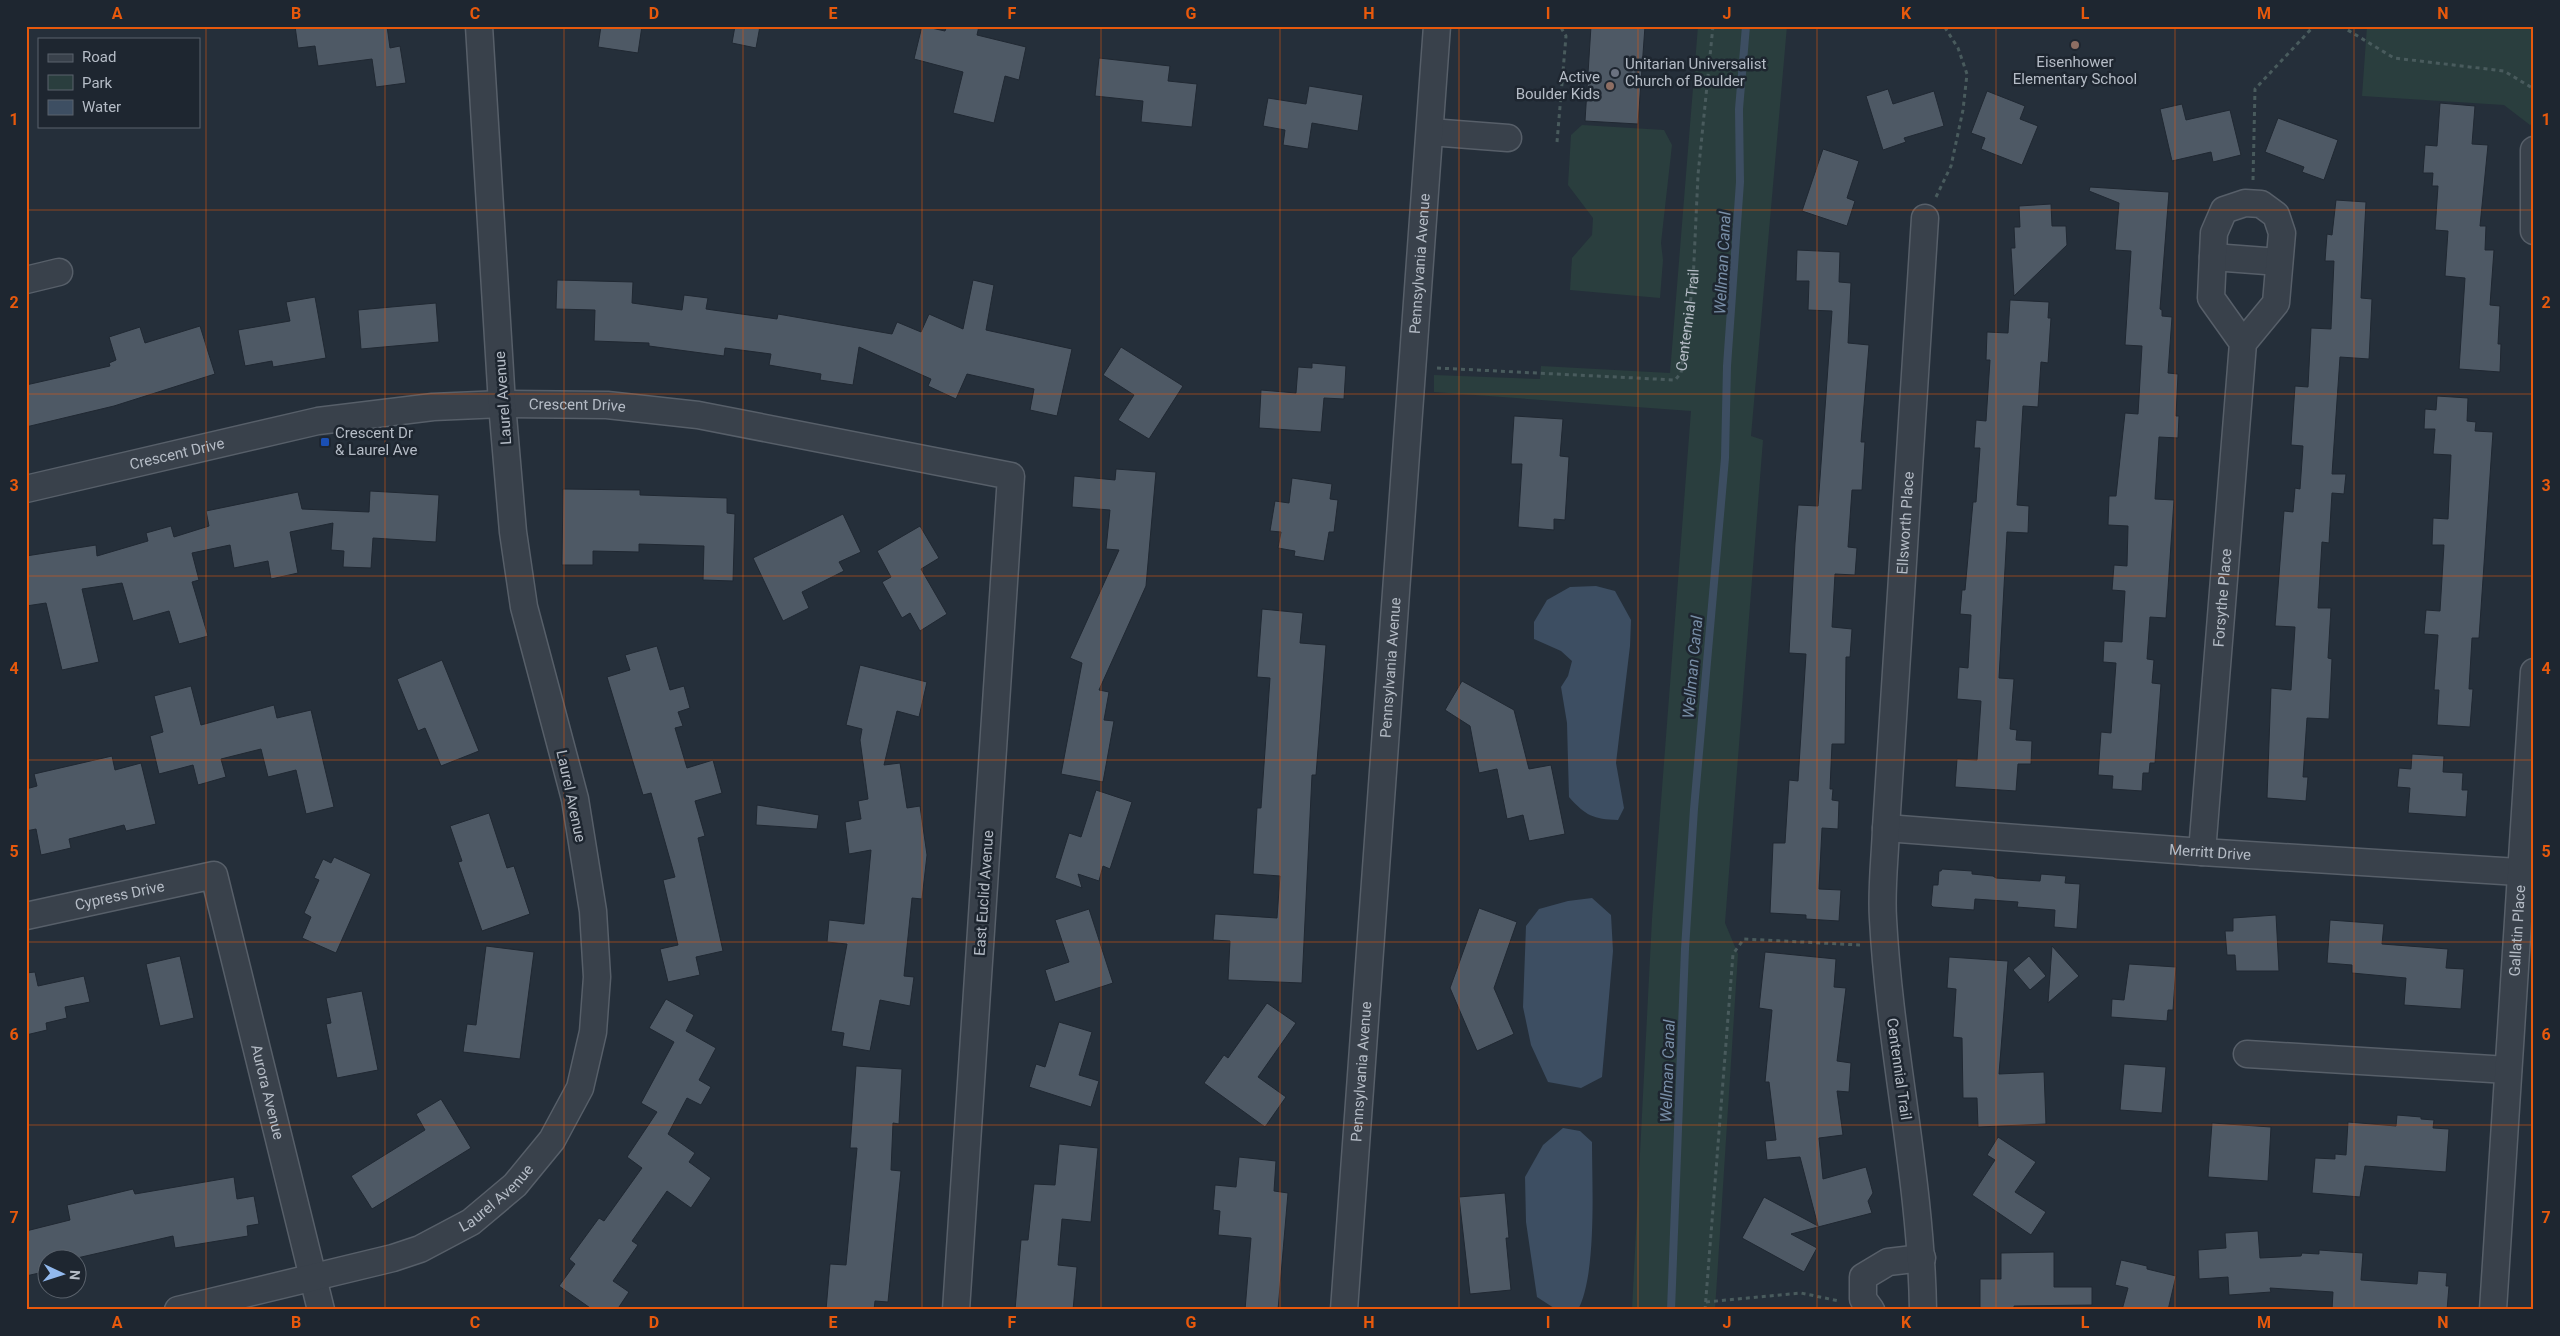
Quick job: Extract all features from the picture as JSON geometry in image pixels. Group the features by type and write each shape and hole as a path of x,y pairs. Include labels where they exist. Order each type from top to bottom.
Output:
{"street":[{"name":"Laurel Avenue","path":"178,1310 393,1258 420,1249 471,1222 515,1184 552,1140 580,1088 593,1032 597,977 593,910 575,799 524,607 513,532 502,404 479,26"},
{"name":"Pennsylvania Avenue","path":"1344,1310 1430,132 1431,27"},
{"path":"1430,132 1508,138"},
{"path":"2534,150 2534,231"},
{"path":"2245,203 2252,203 2261,204 2276,215 2282,232 2276,303 2243,343 2211,298 2213,257 2214,233 2224,210 2245,203"},
{"name":"Ellsworth Place","path":"1886,828 1925,218"},
{"path":"2213,257 2280,262"},
{"path":"26,280 59,272"},
{"name":"Forsythe Place","path":"2202,852 2243,343"},
{"name":"Crescent Drive","path":"26,489 318,421 433,407 502,404 607,405 698,415 1011,476"},
{"name":"East Euclid Avenue","path":"956,1310 1011,476"},
{"name":"Gallatin Place","path":"2492,1310 2508,1070 2527,872 2534,672"},
{"name":"Merritt Drive","path":"1886,828 2202,852 2527,872"},
{"name":"Centennial Trail","path":"1886,828 1882,917 1889,1000 1920,1224 1923,1310"},
{"name":"Aurora Avenue","path":"214,875 321,1310"},
{"name":"Cypress Drive","path":"26,916 214,875"},
{"path":"2247,1054 2508,1070"},
{"path":"1867,1304 1864,1277 1888,1262 1922,1258"}],"path":[{"path":"1556,142 1566,36 1560,26"},
{"name":"Centennial Trail","path":"1414,367 1675,380 1681,373 1693,282 1698,175 1713,26"},
{"path":"1925,218 1951,166 1963,110 1967,74 1958,48 1944,26"},
{"path":"2252,203 2255,89 2314,26"},
{"path":"2341,26 2394,58 2504,72 2534,89"},
{"path":"1705,1310 1733,954 1744,939 1885,946"},
{"path":"1706,1302 1801,1293 1851,1304 1867,1304"}],"green space":[{"path":"1698,26 1787,26 1751,436 1763,440 1725,923 1738,954 1715,1310 1632,1310 1652,919 1691,411 1434,392 1434,375 1540,379 1541,366 1670,373"},
{"path":"2367,26 2534,26 2534,123 2530,125 2504,105 2362,96"},
{"path":"1582,125 1664,130 1672,145 1661,243 1663,260 1660,298 1570,290 1572,258 1592,235 1593,218 1568,185 1571,135"}],"water":[{"path":"1596,586 1615,591 1631,620 1630,646 1616,763 1624,808 1618,820 1602,819 1590,815 1569,797 1567,723 1561,687 1568,676 1572,661 1561,651 1534,639 1534,622 1547,600 1570,587"},
{"path":"1592,898 1611,915 1613,951 1602,1077 1581,1088 1548,1082 1531,1045 1523,1007 1526,926 1539,909 1568,901"},
{"path":"1563,1128 1580,1131 1592,1142 1593,1205 1591,1252 1584,1294 1578,1310 1557,1310 1537,1297 1526,1222 1525,1177 1543,1145"}],"building":[{"path":"295,26 387,26 390,48 400,46 406,83 376,87 372,59 318,66 315,46 298,48"},
{"path":"601,26 642,26 638,53 598,47"},
{"path":"735,26 760,26 756,48 732,43"},
{"path":"922,26 945,31 947,26 979,26 977,35 1026,47 1019,80 1005,76 994,123 953,113 963,72 914,59"},
{"name":"Unitarian Universalist Church of Boulder","path":"1591,26 1645,26 1638,124 1585,121"},
{"path":"1099,58 1170,66 1168,81 1197,84 1192,127 1141,122 1143,101 1095,96"},
{"path":"1309,86 1363,95 1358,131 1312,123 1308,149 1283,145 1285,130 1263,126 1268,98 1306,104"},
{"path":"1888,89 1893,104 1934,91 1944,126 1904,138 1906,142 1883,150 1866,96"},
{"path":"1987,91 2025,106 2020,119 2038,126 2022,165 1981,149 1985,138 1971,133"},
{"path":"2440,103 2475,106 2472,144 2488,145 2480,226 2486,226 2485,250 2494,250 2490,305 2500,306 2498,344 2501,344 2500,372 2459,369 2465,278 2445,276 2448,231 2435,230 2438,186 2432,186 2433,173 2423,173 2425,145 2437,146"},
{"path":"2182,104 2186,120 2230,110 2241,155 2213,162 2211,152 2172,161 2160,109"},
{"path":"2278,118 2338,140 2324,180 2302,172 2304,167 2265,152"},
{"path":"1823,149 1859,161 1847,198 1855,201 1847,226 1802,211"},
{"path":"2090,187 2169,192 2160,309 2162,310 2162,316 2172,317 2168,373 2178,374 2176,416 2179,416 2178,438 2159,437 2155,499 2174,500 2166,618 2150,617 2147,659 2154,660 2152,683 2161,684 2155,763 2150,763 2149,773 2143,773 2142,791 2112,789 2113,776 2098,775 2101,732 2111,733 2116,663 2103,662 2104,641 2122,642 2125,591 2112,590 2114,565 2127,566 2128,526 2108,525 2109,496 2116,496 2125,413 2138,414 2142,346 2125,345 2131,251 2115,250 2119,203 2089,191"},
{"path":"2336,200 2366,202 2361,298 2372,299 2369,359 2340,357 2332,474 2346,474 2344,494 2332,493 2329,543 2322,542 2318,608 2331,608 2328,658 2332,659 2329,719 2307,718 2303,777 2308,777 2306,801 2267,798 2271,688 2291,690 2295,627 2275,626 2284,511 2293,512 2295,488 2300,489 2303,446 2291,445 2295,386 2308,387 2311,328 2331,329 2334,261 2325,261 2327,234 2332,235"},
{"path":"2051,204 2052,226 2066,226 2067,245 2014,296 2011,248 2015,248 2014,227 2020,227 2019,206"},
{"path":"1797,250 1840,252 1839,282 1851,283 1848,343 1869,345 1861,442 1865,442 1862,490 1852,490 1848,547 1857,548 1855,575 1835,574 1832,627 1852,629 1850,657 1846,657 1845,744 1832,744 1830,789 1833,789 1832,800 1839,801 1838,829 1822,828 1819,889 1841,890 1839,921 1806,919 1806,915 1770,913 1773,843 1785,843 1789,780 1798,781 1806,654 1789,653 1795,543 1798,505 1818,506 1832,311 1808,310 1809,281 1796,281"},
{"path":"557,280 633,282 632,303 682,310 684,295 708,298 706,309 777,319 778,314 892,334 897,322 921,332 929,314 963,329 973,280 994,285 986,330 1072,349 1057,416 1030,410 1034,389 967,374 956,399 928,386 931,379 859,347 853,385 820,380 821,374 769,365 771,354 725,348 724,356 649,346 649,343 594,341 595,310 556,309"},
{"path":"315,297 326,358 273,367 272,361 245,366 238,330 290,321 286,302"},
{"path":"2010,300 2049,302 2048,318 2051,318 2048,363 2041,362 2038,407 2023,406 2017,505 2029,506 2028,533 2007,532 1999,678 2014,679 2010,729 2017,730 2016,740 2032,741 2031,764 2018,764 2016,791 1955,787 1957,759 1977,760 1981,701 1957,699 1959,667 1968,668 1971,615 1960,614 1962,590 1965,590 1973,502 1976,502 1980,448 1974,448 1976,420 1986,421 1990,360 1986,360 1987,332 2008,333"},
{"path":"436,303 439,342 361,349 358,310"},
{"path":"200,326 215,374 114,406 26,427 26,385 110,366 109,363 116,360 109,337 140,327 145,343"},
{"path":"1121,347 1183,386 1149,439 1118,420 1134,395 1103,375"},
{"path":"1312,363 1346,366 1344,399 1324,398 1321,432 1259,428 1261,390 1296,393 1298,367 1312,368"},
{"path":"2437,396 2468,398 2467,421 2476,422 2475,431 2493,432 2479,638 2472,638 2469,689 2473,689 2470,727 2437,725 2439,690 2434,690 2438,635 2424,634 2426,610 2440,611 2444,545 2432,545 2433,518 2448,519 2451,455 2433,454 2435,429 2424,429 2425,409 2436,410"},
{"path":"1514,416 1563,419 1560,456 1569,457 1565,520 1554,519 1554,530 1518,527 1522,464 1511,464"},
{"path":"1116,469 1156,472 1146,586 1099,690 1109,692 1104,720 1114,721 1103,782 1061,774 1082,663 1070,658 1119,550 1106,549 1110,510 1072,507 1074,476 1115,480"},
{"path":"1292,478 1332,484 1330,499 1338,500 1334,532 1329,532 1324,561 1294,556 1295,551 1278,548 1281,532 1270,531 1275,501 1289,503"},
{"path":"563,489 640,490 640,495 727,498 727,513 735,514 733,581 703,580 704,546 639,544 639,552 593,551 593,565 562,565"},
{"path":"370,491 439,495 436,542 373,538 371,568 343,567 344,551 331,550 333,523 290,532 298,573 271,579 268,561 234,568 230,545 192,553 199,580 192,582 208,636 179,644 169,611 133,621 122,583 82,589 99,662 62,670 46,603 26,606 26,556 96,545 97,556 148,541 146,533 171,526 174,537 209,526 206,511 298,492 302,509 369,512"},
{"path":"843,514 861,552 839,562 844,571 802,592 809,608 783,621 753,558"},
{"path":"920,526 939,558 921,569 947,614 920,631 910,613 902,618 882,582 891,577 877,551"},
{"path":"1262,609 1303,613 1300,643 1326,645 1316,775 1312,775 1302,983 1228,980 1230,941 1213,940 1215,914 1277,918 1280,876 1253,874 1257,808 1261,808 1270,678 1257,677"},
{"path":"657,646 670,690 684,686 690,708 678,712 683,726 675,728 687,768 713,760 722,793 695,801 705,836 698,838 723,951 696,957 700,975 668,982 660,949 678,945 663,880 675,877 651,793 643,795 607,677 630,670 625,655"},
{"path":"442,660 479,751 441,766 425,728 418,731 397,679"},
{"path":"860,665 927,682 919,717 897,711 884,765 900,763 907,808 920,806 927,855 922,899 912,898 904,976 914,977 910,1006 880,1000 870,1051 842,1046 844,1033 831,1031 847,944 827,942 829,920 864,924 871,850 849,854 845,822 861,819 858,801 868,799 860,740 862,729 846,725"},
{"path":"1462,681 1514,710 1529,769 1551,765 1565,834 1529,841 1523,815 1507,819 1497,769 1479,773 1470,726 1445,710"},
{"path":"191,686 201,725 274,705 277,718 311,710 334,807 306,814 296,770 268,777 261,749 221,759 226,777 198,785 193,765 159,774 150,736 163,732 154,696"},
{"path":"2412,754 2444,756 2443,772 2463,773 2462,790 2468,790 2466,817 2408,813 2410,788 2397,787 2399,768 2411,769"},
{"path":"112,756 115,770 141,763 156,824 126,831 124,825 69,839 71,848 41,855 36,829 26,831 26,789 37,786 34,774"},
{"path":"1096,790 1132,802 1110,869 1103,866 1099,881 1078,874 1082,888 1055,878 1069,833 1081,837"},
{"path":"757,805 819,815 817,829 756,825"},
{"path":"489,813 507,868 514,866 530,914 482,931 458,862 462,861 450,826"},
{"path":"334,857 371,874 336,953 302,938 311,917 304,913 319,880 314,878 323,859 331,863"},
{"path":"1942,869 1972,871 1972,874 1996,878 2040,881 2041,874 2066,876 2065,883 2080,884 2077,929 2054,927 2055,910 2017,907 2018,902 1975,899 1974,910 1933,907 1931,905 1933,885 1938,885 1939,871"},
{"path":"1479,908 1517,922 1494,988 1514,1034 1477,1051 1450,988"},
{"path":"1089,909 1113,983 1055,1002 1045,970 1069,962 1055,920"},
{"path":"2276,915 2279,971 2236,971 2235,955 2227,955 2225,931 2233,931 2233,918"},
{"path":"2330,920 2384,924 2382,944 2448,949 2446,968 2464,969 2461,1009 2404,1005 2406,978 2352,973 2352,965 2327,963"},
{"path":"486,946 534,952 520,1059 463,1052 467,1024 476,1025"},
{"path":"2052,946 2079,976 2048,1003"},
{"path":"1765,952 1836,959 1834,987 1846,988 1837,1061 1851,1063 1849,1092 1837,1091 1843,1135 1819,1138 1823,1179 1866,1167 1873,1193 1868,1201 1872,1213 1791,1234 1817,1248 1804,1272 1742,1238 1764,1197 1818,1226 1800,1157 1767,1160 1765,1141 1776,1140 1769,1082 1765,1082 1772,1010 1759,1008"},
{"path":"180,956 194,1018 160,1026 146,964"},
{"path":"2029,956 2046,976 2030,990 2013,970"},
{"path":"1949,957 2008,961 1999,1074 2044,1072 2046,1124 1978,1127 1977,1098 1963,1098 1962,1038 1953,1037 1956,989 1947,988"},
{"path":"2129,964 2176,967 2173,1010 2168,1010 2167,1021 2111,1017 2112,999 2124,1000"},
{"path":"35,972 38,986 84,976 90,1002 65,1007 67,1018 46,1023 47,1030 26,1035 26,973"},
{"path":"362,991 378,1070 337,1078 326,1024 331,1023 326,998"},
{"path":"666,999 694,1015 686,1031 716,1048 699,1080 711,1087 701,1105 687,1098 668,1134 695,1153 689,1162 711,1178 691,1208 667,1191 632,1241 638,1245 613,1281 629,1292 617,1310 593,1310 559,1286 575,1264 569,1259 599,1218 604,1221 642,1168 627,1157 657,1112 641,1103 674,1042 649,1028"},
{"path":"1267,1003 1296,1023 1258,1077 1286,1097 1265,1127 1204,1083 1224,1055 1228,1058"},
{"path":"1059,1022 1092,1032 1079,1075 1099,1081 1091,1107 1029,1087 1036,1064 1045,1067"},
{"path":"2124,1064 2166,1067 2162,1113 2120,1110"},
{"path":"856,1066 902,1069 899,1124 893,1123 891,1170 901,1171 888,1302 875,1301 874,1310 826,1310 830,1264 846,1265 857,1148 850,1148"},
{"path":"441,1099 471,1148 372,1209 351,1176 425,1130 416,1114"},
{"path":"2397,1115 2434,1120 2433,1128 2449,1129 2446,1172 2365,1166 2360,1197 2312,1193 2315,1158 2335,1159 2335,1154 2346,1155 2348,1122 2396,1126"},
{"path":"2212,1123 2271,1127 2268,1181 2208,1177"},
{"path":"1998,1137 2036,1162 2015,1192 2046,1212 2031,1235 1972,1195 1995,1160 1987,1155"},
{"path":"1059,1144 1098,1148 1091,1222 1062,1219 1058,1265 1077,1267 1073,1310 1015,1310 1021,1240 1028,1240 1034,1184 1055,1185"},
{"path":"1239,1157 1276,1161 1274,1191 1288,1193 1278,1310 1245,1310 1251,1238 1218,1235 1220,1211 1213,1210 1215,1185 1236,1187"},
{"path":"234,1177 237,1199 254,1196 259,1224 247,1226 248,1236 175,1248 173,1236 88,1255 88,1248 38,1248 38,1273 26,1276 26,1231 70,1220 67,1205 133,1189 135,1194"},
{"path":"1505,1193 1509,1238 1506,1238 1511,1290 1470,1294 1459,1197"},
{"path":"2258,1231 2260,1258 2301,1256 2302,1253 2319,1254 2319,1250 2363,1253 2361,1280 2417,1284 2418,1271 2447,1273 2446,1286 2449,1286 2447,1310 2332,1310 2333,1292 2270,1288 2271,1292 2229,1295 2228,1277 2199,1279 2198,1250 2226,1248 2225,1233"},
{"path":"2054,1252 2054,1287 2092,1287 2092,1305 2014,1306 2014,1310 1980,1310 1980,1279 2001,1279 2001,1253"},
{"path":"2121,1260 2147,1266 2147,1269 2176,1276 2168,1310 2122,1310 2128,1288 2115,1285"}],"waterway":[{"name":"Wellman Canal","path":"1671,1310 1685,949 1694,809 1725,458 1727,366 1740,182 1739,109 1746,26"}],"place":[{"name":"Eisenhower Elementary School","path":"2075,45"},
{"name":"Unitarian Universalist Church of Boulder","path":"1615,73"},
{"name":"Active Boulder Kids","path":"1610,86"},
{"name":"Crescent Dr & Laurel Ave","path":"325,442"}]}
